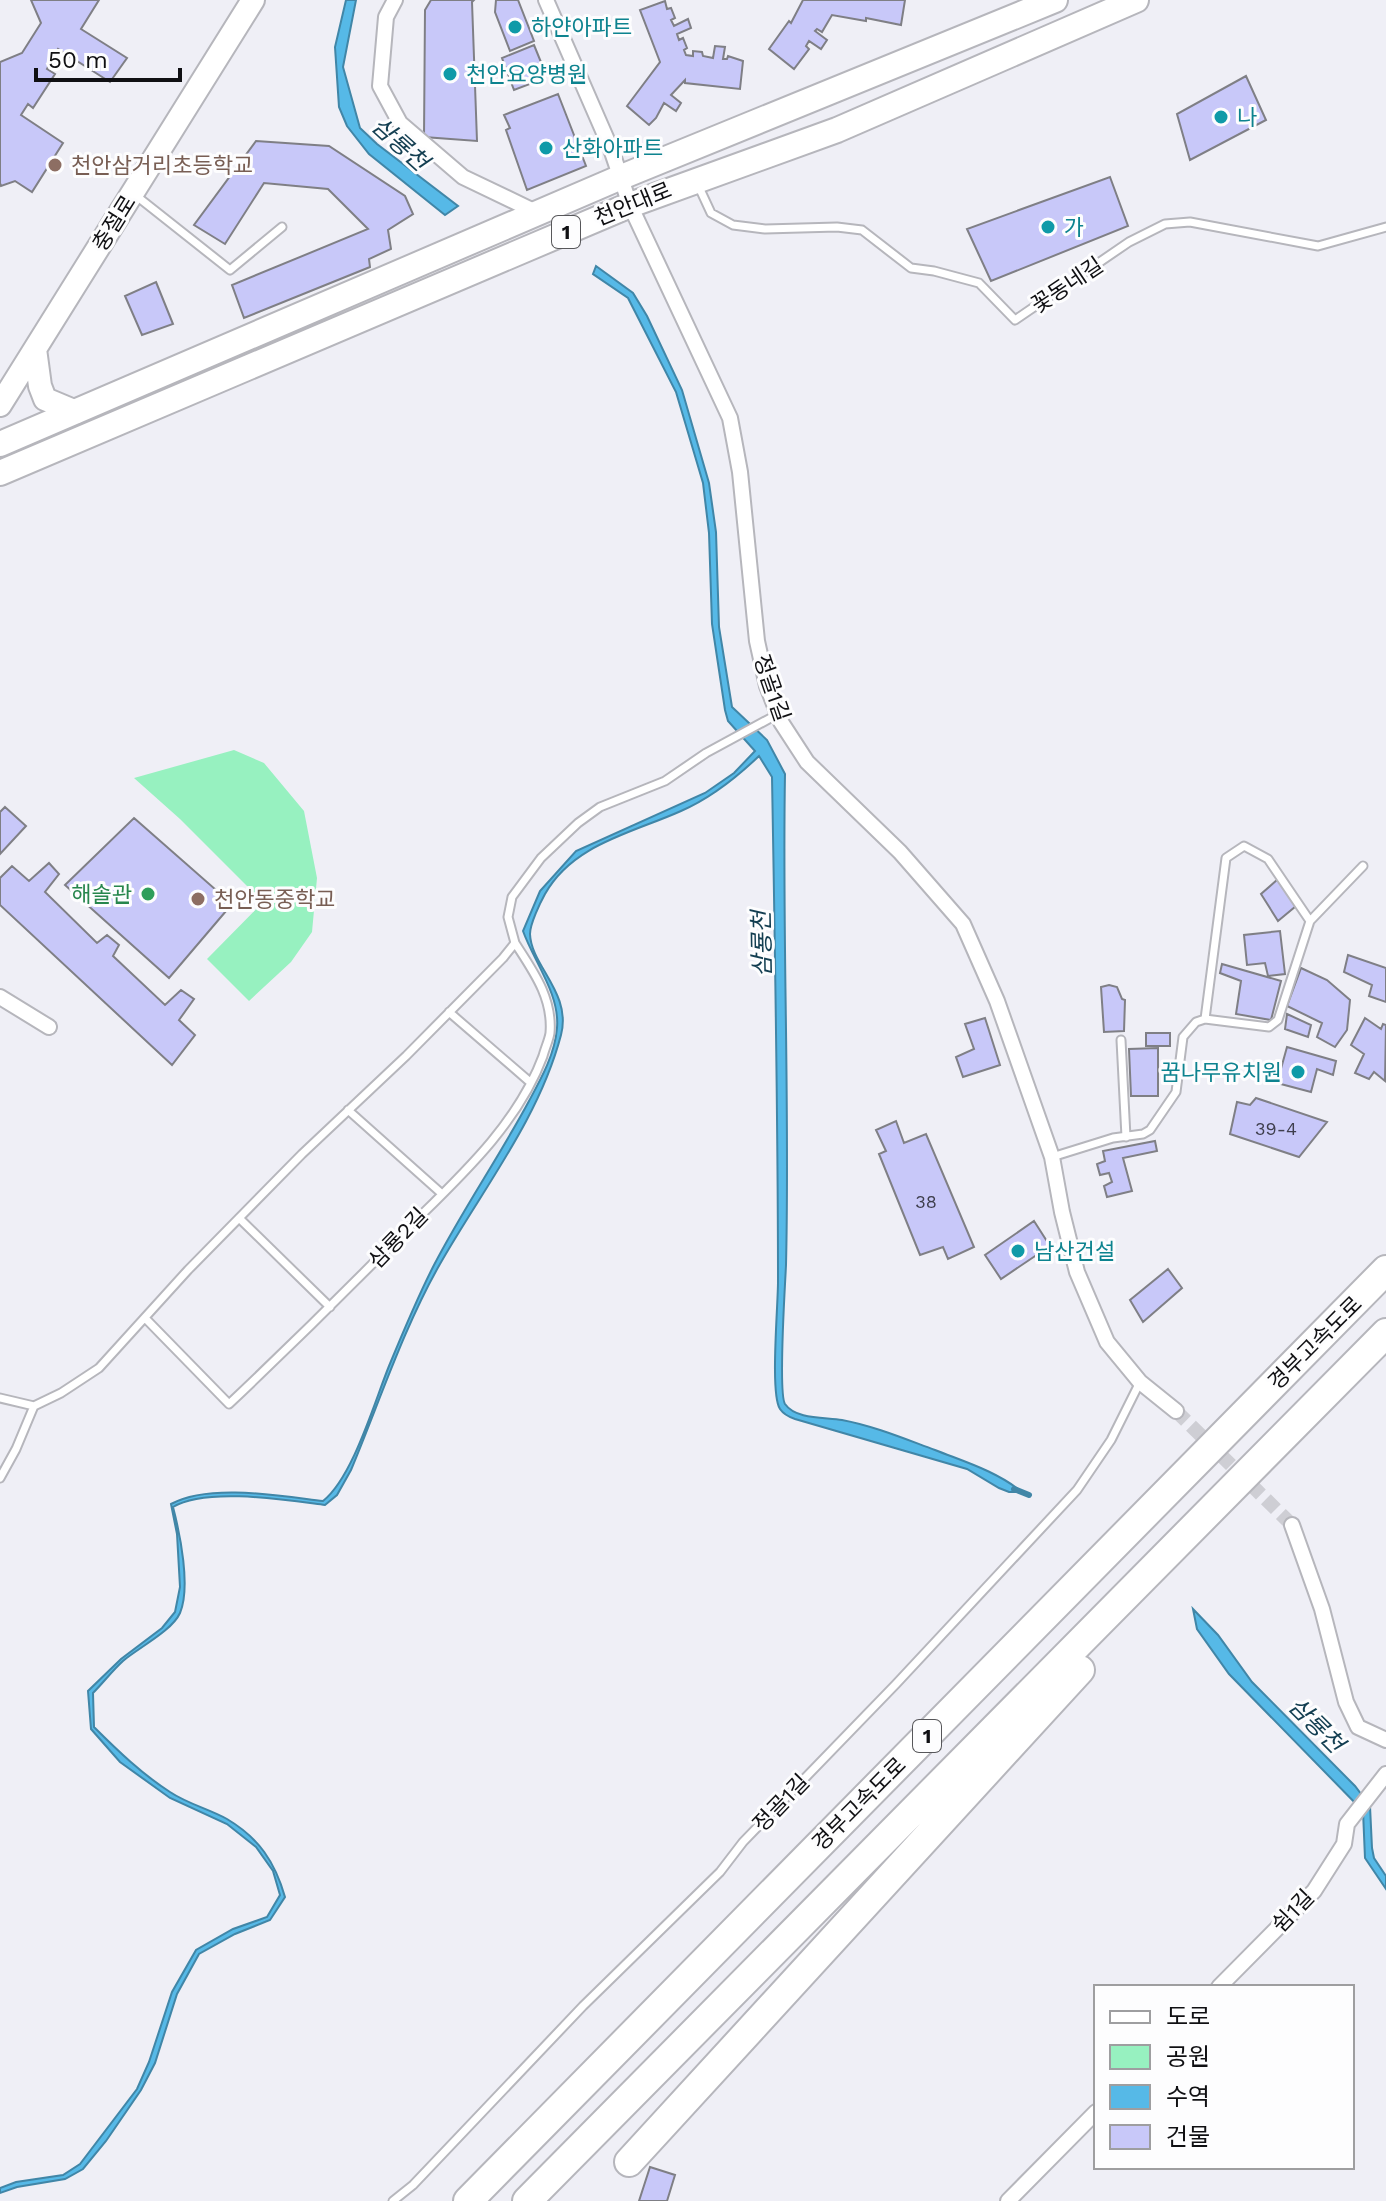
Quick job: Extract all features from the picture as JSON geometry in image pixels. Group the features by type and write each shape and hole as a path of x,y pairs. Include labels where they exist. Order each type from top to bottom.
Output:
{"highway":[{"name":"경부고속도로","path":"468,2201 1386,1270"},
{"name":"경부고속도로","path":"527,2201 1386,1333"},
{"path":"629,2162 1386,1340"}],"main road":[{"name":"천안대로","path":"0,444 619,178 1055,0"},
{"name":"천안대로","path":"0,473 630,205 837,130 1136,0"}],"street":[{"name":"충절로","path":"0,405 253,0"},
{"path":"395,0 386,17 380,86 400,123 463,177 538,213"},
{"path":"537,0 604,155 619,178"},
{"path":"546,0 611,149 619,178"},
{"name":"정골1길","path":"619,178 730,418 740,472 757,641 767,686 778,714 807,762 900,852 963,924 997,1001 1052,1157 1077,1272 1107,1342 1140,1382 1176,1411"},
{"path":"35,349 45,399 76,412"},
{"path":"0,997 49,1027"},
{"path":"1292,1525 1322,1609 1346,1702 1358,1727 1386,1740"},
{"name":"쉼1길","path":"1221,1985 1314,1891 1344,1844 1347,1824 1386,1774"},
{"path":"1008,2201 1094,2114"}],"lane":[{"name":"꽃동네길","path":"696,179 711,213 733,225 765,229 837,227 862,230 911,268 979,283 1015,320 1129,242 1165,224 1190,222 1318,246 1386,227"},
{"path":"132,193 230,270 282,227"},
{"name":"삼룡2길","path":"145,1318 229,1404 330,1307 441,1193 486,1146 519,1104 550,1035 549,1006 535,974 515,943 508,917 512,897 541,858 600,807 665,781 778,714"},
{"path":"1205,1019 1226,858 1244,846 1268,859 1310,921"},
{"path":"1052,1157 1150,1130 1176,1092 1183,1037 1196,1022 1205,1019 1269,1027 1278,1020 1310,921 1363,866"},
{"path":"0,1398 34,1406 61,1393 99,1368 239,1218 515,943"},
{"path":"449,1012 530,1082"},
{"path":"1121,1040 1126,1137"},
{"path":"348,1110 441,1193"},
{"path":"239,1218 330,1307"},
{"name":"정골1길","path":"393,2201 413,2185 583,2006 720,1872 743,1842 1077,1490 1111,1440 1140,1382"},
{"path":"0,1478 34,1406"}],"green space":[{"path":"234,750 264,763 304,811 317,878 312,932 291,962 249,1001 207,959 263,902 134,778"}],"water":[{"path":"346,0 356,0 343,67 360,128 458,206 445,215 369,154 347,126 339,107 335,47"},
{"path":"596,266 633,293 682,390 709,483 716,532 719,627 732,707 767,740 785,774 787,1204 782,1361 785,1404 796,1413 878,1429 969,1463 1022,1492 999,1488 967,1469 795,1419 780,1409 775,1386 778,1219 772,777 759,756 703,800 587,852 557,877 545,894 533,919 530,934 532,946 561,1006 561,1035 551,1066 524,1125 427,1288 403,1339 351,1470 337,1495 325,1505 225,1496 187,1501 173,1507 181,1546 185,1589 180,1613 162,1633 123,1661 93,1693 94,1727 130,1762 160,1785 184,1800 227,1819 248,1834 271,1862 285,1897 270,1920 235,1934 199,1954 177,1994 155,2063 141,2090 83,2169 65,2179 0,2193 0,2188 16,2182 63,2175 80,2164 137,2089 172,1992 196,1950 233,1929 267,1917 280,1895 273,1871 256,1847 227,1824 170,1798 120,1762 91,1729 88,1691 121,1659 162,1628 175,1612 180,1587 177,1534 171,1504 205,1494 225,1493 323,1501 334,1490 362,1438 428,1277 517,1122 550,1057 556,1038 557,1015 545,978 523,931 540,891 576,851 705,793 734,773 755,751 728,721 725,710 712,624 709,533 703,483 676,392 628,298 593,274"},
{"path":"1193,1609 1218,1635 1252,1682 1355,1786 1370,1806 1372,1848 1374,1858 1386,1876 1386,1889 1365,1858 1363,1811 1229,1674 1197,1629"}],"building":[{"path":"31,0 99,0 81,29 127,58 110,82 58,49 47,69 55,74 33,108 28,104 21,115 63,143 32,192 15,181 1,186 0,183 0,62 22,53 41,23"},
{"name":"천안요양병원","path":"431,0 474,0 477,141 424,137 425,10"},
{"name":"하얀아파트","path":"496,0 518,0 534,41 510,51 495,12"},
{"path":"803,0 905,0 901,25 832,15 822,32 815,31 827,40 821,49 809,41 806,46 809,49 794,69 769,49 789,21 791,23"},
{"path":"665,1 675,18 671,20 674,26 688,19 691,28 677,34 679,40 683,38 686,55 693,56 693,51 702,52 703,56 713,58 715,46 725,47 723,59 728,56 743,61 740,89 685,83 685,80 671,95 681,103 676,111 664,103 649,125 627,106 660,62 640,10"},
{"path":"534,45 545,72 541,74 543,79 514,90 502,58"},
{"name":"나","path":"1246,76 1266,120 1190,160 1177,114"},
{"name":"산화아파트","path":"558,94 586,166 527,190 506,130 510,128 504,115"},
{"path":"256,141 329,146 405,196 413,214 388,230 391,249 369,259 370,267 244,318 232,285 368,229 328,189 264,183 225,244 194,225"},
{"name":"가","path":"1110,177 1128,226 991,281 967,229"},
{"path":"156,282 173,324 142,335 125,296"},
{"path":"5,807 26,826 0,854 0,812"},
{"name":"해솔관","path":"134,818 232,904 169,978 65,885"},
{"path":"49,863 59,874 45,892 97,943 107,935 119,945 113,956 165,1005 181,990 194,999 179,1020 195,1035 172,1065 0,905 0,878 12,866 29,881"},
{"path":"1278,879 1296,906 1278,921 1261,894"},
{"path":"1280,931 1285,974 1268,976 1265,963 1247,965 1244,935"},
{"path":"1348,955 1386,968 1386,1002 1369,996 1372,985 1344,972"},
{"path":"1222,964 1281,981 1271,1020 1236,1014 1241,981 1220,973"},
{"path":"1301,968 1327,980 1350,1000 1347,1030 1335,1047 1317,1037 1322,1023 1287,1006"},
{"path":"1101,987 1117,987 1125,1000 1124,1031 1104,1032"},
{"path":"1287,1014 1311,1025 1308,1037 1285,1029"},
{"path":"985,1018 1000,1065 963,1077 956,1057 974,1049 965,1024"},
{"path":"1365,1018 1381,1029 1383,1024 1386,1025 1385,1081 1374,1072 1369,1079 1355,1073 1364,1054 1351,1045"},
{"path":"1146,1033 1170,1033 1170,1046 1146,1046"},
{"name":"꿈나무유치원","path":"1287,1047 1336,1061 1333,1075 1317,1069 1311,1092 1277,1083"},
{"path":"1158,1048 1158,1096 1131,1096 1129,1049"},
{"path":"1256,1098 1327,1122 1299,1157 1230,1134 1237,1102 1250,1105"},
{"path":"896,1121 904,1143 926,1134 974,1247 948,1259 943,1247 920,1255 879,1154 886,1151 876,1130"},
{"path":"1155,1141 1157,1151 1123,1158 1132,1191 1107,1197 1104,1186 1112,1182 1109,1173 1100,1175 1097,1164 1105,1161 1103,1151"},
{"name":"남산건설","path":"1034,1221 1050,1246 1001,1279 985,1255"},
{"path":"1168,1269 1182,1288 1143,1322 1130,1300"},
{"path":"650,2167 675,2175 667,2201 639,2201"}],"waterway":[{"name":"삼룡천","path":"1014,1489 1029,1495"}],"tunnel":[{"path":"1176,1411 1292,1525"}],"place":[{"name":"하얀아파트","path":"515,27"},
{"name":"천안요양병원","path":"450,74"},
{"name":"나","path":"1221,117"},
{"name":"산화아파트","path":"546,148"},
{"name":"천안삼거리초등학교","path":"55,165"},
{"name":"가","path":"1048,227"},
{"name":"해솔관","path":"148,894"},
{"name":"천안동중학교","path":"198,899"},
{"name":"꿈나무유치원","path":"1298,1072"},
{"name":"남산건설","path":"1018,1251"}]}
